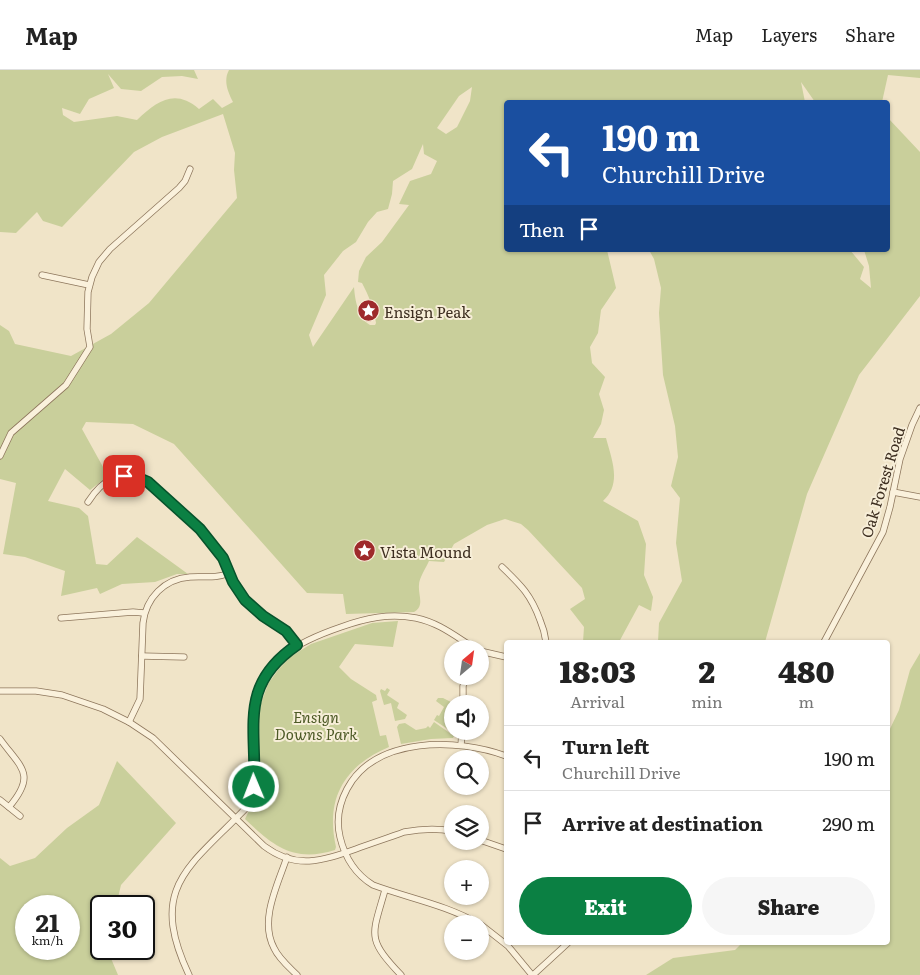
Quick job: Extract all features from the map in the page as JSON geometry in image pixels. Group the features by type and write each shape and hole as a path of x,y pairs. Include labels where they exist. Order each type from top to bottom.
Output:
{"street":[{"path":"0,456 11,433 66,385 90,347 87,329 89,285 95,268 103,255 179,188 185,181 190,169"},
{"path":"42,275 89,285"},
{"name":"Oak Forest Road","path":"825,640 878,543 887,518 900,459 920,408"},
{"path":"88,502 100,486 113,478 129,476 143,480 153,486 200,529 223,558 236,588 245,600 263,616 286,631 297,645"},
{"path":"893,492 920,497"},
{"path":"502,567 520,584 532,600 546,640"},
{"path":"129,722 140,699 144,613 152,598 169,583 185,578 214,578 230,573"},
{"path":"61,618 133,612 144,613"},
{"path":"189,975 173,932 172,910 174,894 180,879 189,866 246,808 253,791 252,730 254,707 257,694 270,668 297,645 317,635 380,616 418,618 437,624 462,640"},
{"path":"489,653 504,657"},
{"path":"142,656 184,657"},
{"path":"2,692 36,691 62,695 104,710 129,722 153,738 269,850 280,856 293,860 312,862 332,858 404,832 432,829 444,830"},
{"path":"0,739 21,766 24,776 22,790 9,807"},
{"path":"461,740 461,745"},
{"path":"459,915 385,890 373,885 360,875 344,853 338,822 340,807 348,786 363,768 388,754 439,744 484,749 504,755"},
{"path":"0,800 20,816"},
{"path":"489,843 504,848"},
{"path":"287,857 269,913 268,931 274,949 297,975"},
{"path":"385,890 376,922 375,940 381,954 402,975"},
{"path":"489,931 504,943"},
{"path":"507,945 533,975 566,945"}],"green space":[{"path":"0,70 194,70 198,79 182,76 162,77 141,91 121,89 108,74 114,88 89,99 80,114 62,108 63,115 74,122 117,116 137,120 152,107 174,98 182,99 199,109 213,99 222,108 233,102 226,82 229,70 920,70 920,78 888,75 882,100 814,100 801,82 805,100 504,100 504,252 607,252 616,288 601,310 598,333 590,347 592,363 605,377 599,394 604,410 601,424 593,438 606,438 613,463 614,479 612,487 603,501 638,521 646,544 644,575 653,597 651,611 639,605 620,640 583,640 584,627 570,609 585,599 582,588 528,530 521,524 505,519 487,525 454,544 444,562 429,561 419,582 420,603 414,612 346,614 343,594 307,593 174,444 133,424 86,422 82,429 108,476 90,490 65,469 48,501 79,508 88,516 96,564 107,565 137,537 188,574 177,574 155,582 122,584 100,594 97,588 61,596 65,571 25,557 3,554 16,483 0,479 0,325 9,331 15,344 71,356 111,334 149,303 237,198 234,170 235,153 223,114 162,137 134,152 62,227 43,221 37,212 16,233 0,232","holes":["472,87 470,101 457,127 446,134 437,128 459,96","423,144 424,154 437,161 431,174 410,181 399,204 409,205 382,242 366,257 359,271 358,282 362,283 373,308 375,325 370,325 366,322 360,313 356,303 354,287 313,347 309,335 326,295 324,275 343,251 356,242 368,222 377,212 388,209 393,181 412,169"]},
{"path":"890,120 920,152 920,296 859,375 807,494 766,640 658,640 659,623 682,581 676,543 680,498 671,486 678,457 675,426 663,375 659,313 661,288 654,259 650,252 852,252 864,267 860,279 871,288 869,266 865,252 890,252"},
{"name":"Ensign Downs Park","path":"398,621 393,647 355,644 339,667 351,679 376,695 377,700 372,702 380,736 386,735 389,747 360,764 342,786 336,799 333,814 335,850 321,854 296,853 275,844 245,819 259,790 258,727 260,706 268,684 290,657 311,644 372,623"},
{"path":"920,653 920,975 646,975 673,958 735,950 740,945 890,945 890,729 899,710 910,670"},
{"path":"387,688 390,690 387,695 399,703 397,708 407,715 405,719 395,721 391,703 384,705 380,691 381,689 385,691"},
{"path":"438,698 444,698 444,707 436,701"},
{"path":"444,707 444,727 434,720 437,715 439,716"},
{"path":"434,722 444,729 444,738 401,744 397,727 399,724 405,723 416,730 428,726 430,728"},
{"path":"117,761 176,823 121,885 119,895 90,895 90,960 112,960 118,975 0,975 0,858 10,866 35,858 67,828 99,805"}],"place":[{"name":"Ensign Peak","path":"368,311"},
{"name":"Vista Mound","path":"364,551"}],"route":[{"path":"124,476 134,476 148,482 200,529 223,558 236,588 245,600 256,611 290,634 297,645 270,668 257,694 252,730 254,787"}]}
